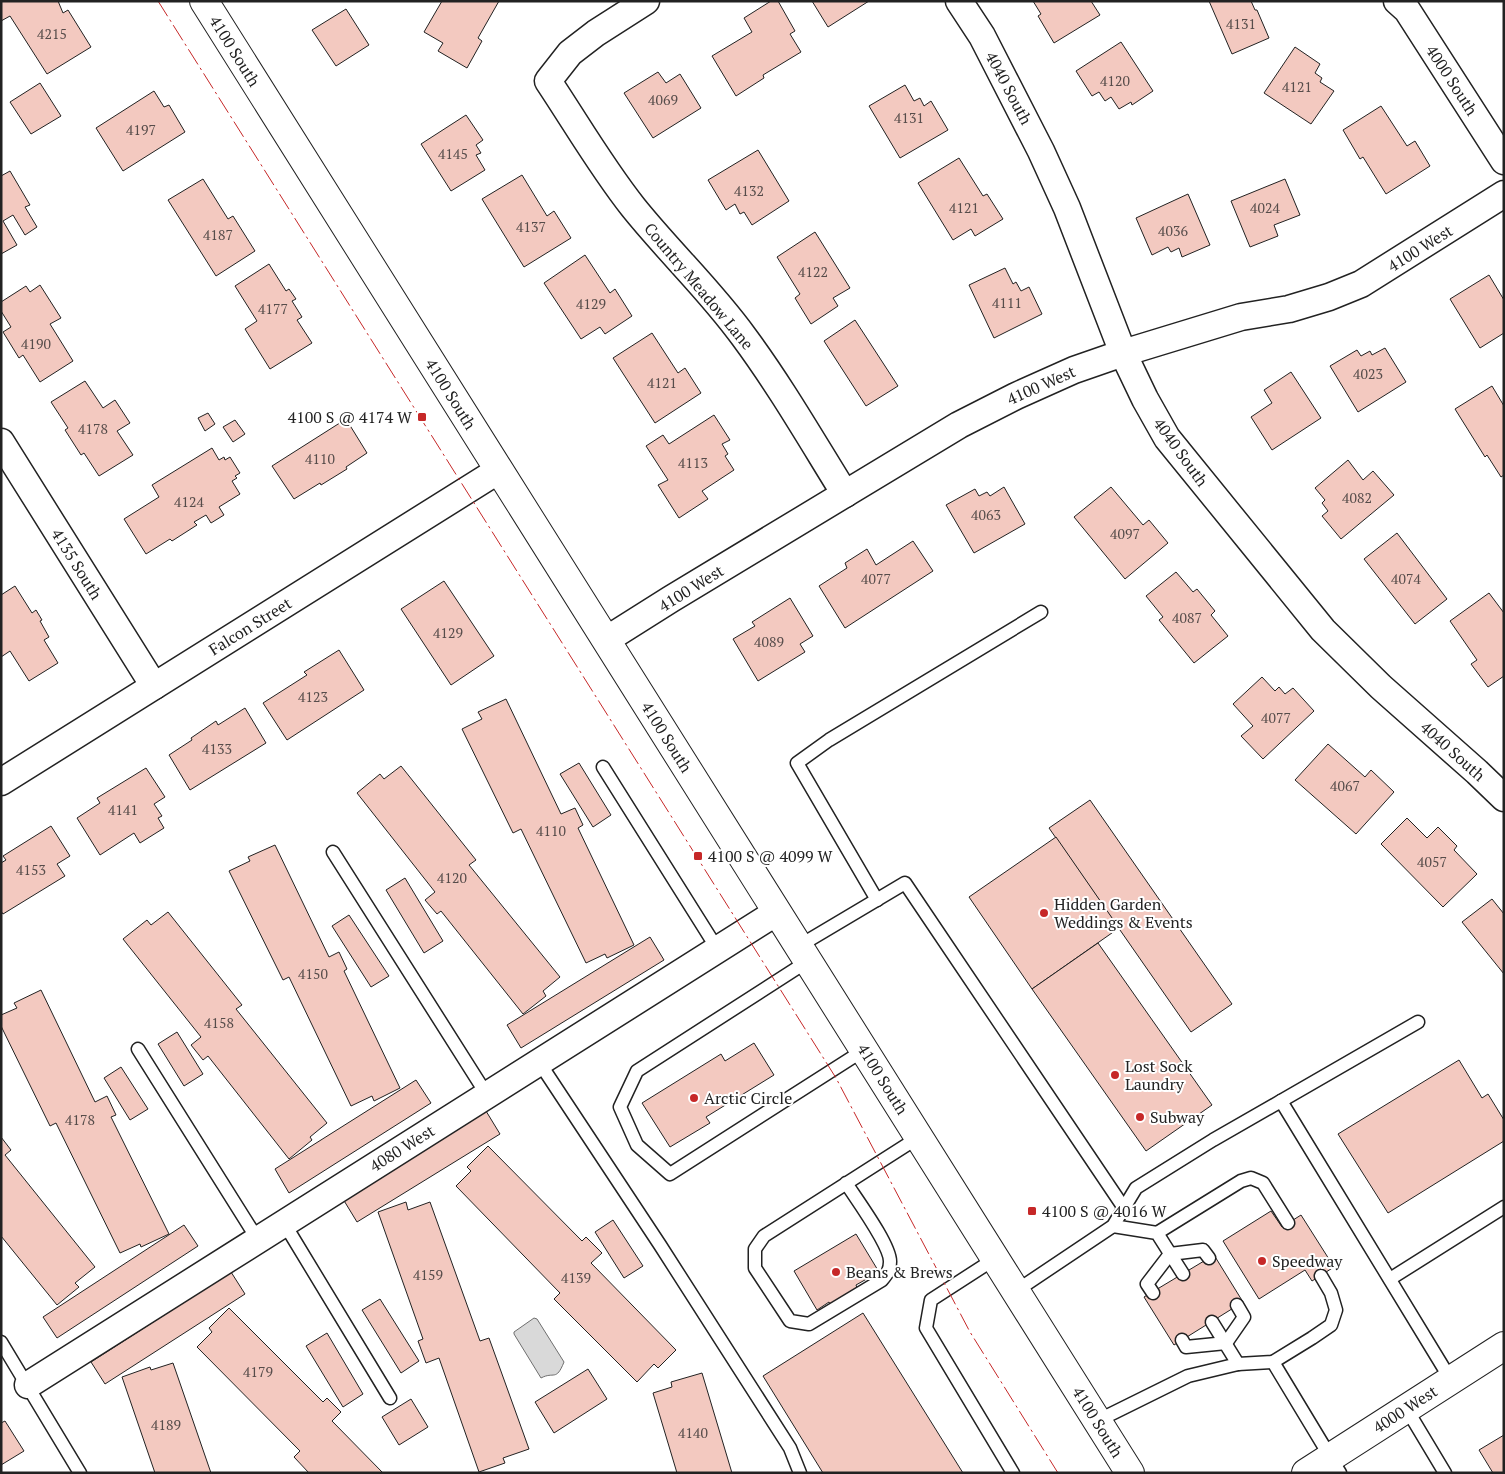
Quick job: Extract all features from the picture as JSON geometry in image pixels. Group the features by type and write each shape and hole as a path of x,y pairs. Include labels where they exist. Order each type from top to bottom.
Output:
{"main road":[{"name":"4100 South","path":"204,1 1130,1473"},
{"name":"4000 West","path":"1306,1473 1336,1465 1406,1408 1504,1346"}],"street":[{"name":"Country Meadow Lane","path":"646,1 596,33 570,53 548,81 632,206 670,252 715,300 744,336 767,369 845,494"},
{"name":"4040 South","path":"959,1 982,36 1042,151 1067,208 1104,308 1123,352 1145,399 1167,438 1323,630 1381,687 1504,798"},
{"name":"4000 South","path":"1397,1 1407,10 1504,161"},
{"name":"4100 West","path":"606,640 959,425 1016,396 1074,370 1123,352 1241,318 1289,309 1329,297 1360,284 1504,194"},
{"name":"4135 South","path":"1,442 154,686"},
{"name":"Falcon Street","path":"1,782 499,470"},
{"name":"4080 West","path":"28,1385 777,912"}],"lane":[{"path":"877,900 797,763 829,740 1041,612"},
{"path":"603,767 718,950"},
{"path":"333,852 487,1095"},
{"path":"864,1050 670,1174 638,1145 620,1107 637,1071 877,900 905,884 1124,1208"},
{"path":"1016,1291 1113,1226 1136,1188 1213,1140 1418,1022"},
{"path":"138,1049 258,1240"},
{"path":"538,1062 660,1245 790,1448 800,1473"},
{"path":"1281,1102 1451,1380"},
{"path":"846,1183 886,1247 891,1260 889,1271 882,1280 810,1324 790,1321 756,1268 755,1249 764,1236 846,1183 919,1137"},
{"path":"1113,1226 1157,1234 1241,1181 1251,1178 1263,1183 1288,1224"},
{"path":"1390,1280 1504,1207"},
{"path":"284,1223 390,1398"},
{"path":"1157,1234 1183,1274"},
{"path":"1153,1292 1147,1284 1170,1254 1203,1250 1208,1258"},
{"path":"996,1258 931,1300 926,1328 1013,1473"},
{"path":"1097,1421 1188,1376 1238,1364 1273,1362 1312,1338 1331,1325 1336,1310 1331,1293 1321,1276"},
{"path":"1226,1344 1244,1317 1237,1305"},
{"path":"1212,1322 1238,1364"},
{"path":"1182,1340 1186,1347 1226,1344"},
{"path":"1,1342 80,1473"},
{"path":"1273,1362 1336,1465"},
{"path":"1406,1408 1444,1473"}],"shaded area":[{"path":"534,1318 537,1319 564,1362 557,1374 541,1378 514,1334 514,1332"}],"building":[{"path":"1,1 58,1 63,13 68,10 91,47 47,74 10,16 1,21"},
{"path":"442,1 499,1 478,38 482,41 467,68 438,51 443,43 424,32"},
{"path":"771,1 778,1 795,31 790,34 801,52 763,75 764,78 736,96 712,56 752,32 744,18"},
{"path":"812,1 869,1 828,27"},
{"path":"1033,1 1091,1 1100,15 1054,43 1038,16 1041,14"},
{"path":"1209,1 1251,1 1269,38 1232,54"},
{"path":"346,9 369,45 336,66 312,30"},
{"path":"1121,42 1153,91 1132,105 1131,102 1119,109 1111,97 1105,101 1099,92 1092,96 1076,71"},
{"path":"1295,47 1320,64 1315,73 1322,78 1320,82 1334,91 1311,124 1264,93"},
{"path":"658,72 666,83 680,74 701,108 653,138 624,93"},
{"path":"40,83 61,116 31,134 10,102"},
{"path":"905,85 914,101 920,98 924,106 931,101 948,130 900,158 869,106"},
{"path":"154,91 164,107 169,105 185,132 123,171 96,128"},
{"path":"1381,106 1407,146 1415,141 1430,166 1386,194 1363,157 1360,159 1343,130"},
{"path":"466,115 483,140 476,145 481,153 476,155 485,170 451,191 421,144"},
{"path":"758,150 789,201 752,225 744,212 740,214 735,204 726,210 708,180"},
{"path":"959,158 983,196 987,194 1003,219 975,236 971,229 953,240 918,183"},
{"path":"10,171 30,205 25,207 37,227 25,235 13,215 3,221 17,245 1,254 1,176"},
{"path":"522,175 547,216 554,211 571,238 524,267 482,199"},
{"path":"203,179 228,219 233,216 255,251 216,276 168,200"},
{"path":"1285,179 1300,215 1274,225 1278,236 1250,247 1231,201"},
{"path":"1188,194 1210,245 1182,257 1179,248 1171,252 1168,247 1152,255 1136,218"},
{"path":"815,232 850,288 833,298 838,306 811,324 795,298 800,294 777,257"},
{"path":"585,255 610,293 615,289 632,316 605,334 600,327 581,339 544,283"},
{"path":"269,264 286,291 289,289 296,299 292,301 302,317 297,320 312,343 270,369 245,329 257,321 235,286"},
{"path":"1005,268 1013,284 1016,282 1021,291 1029,287 1042,314 994,338 969,285"},
{"path":"1489,275 1504,300 1504,333 1480,348 1450,299"},
{"path":"40,285 61,318 50,324 73,361 40,382 23,355 19,358 3,332 11,327 1,311 1,302 26,286 30,292"},
{"path":"855,320 898,386 866,406 824,341"},
{"path":"652,333 678,373 685,368 701,393 655,423 613,358"},
{"path":"1385,348 1406,382 1358,412 1330,366 1357,350 1361,356 1370,351 1372,355"},
{"path":"1291,372 1321,418 1272,450 1251,417 1272,403 1264,390"},
{"path":"85,381 103,408 115,400 130,423 117,431 133,455 99,476 84,453 81,455 65,430 68,428 51,402"},
{"path":"1492,386 1504,406 1504,475 1501,477 1487,455 1485,457 1455,409"},
{"path":"208,413 215,424 205,431 198,418"},
{"path":"714,415 730,440 722,444 728,454 725,456 734,470 702,491 708,499 679,518 658,485 668,480 646,446 663,435 669,444"},
{"path":"346,419 367,453 346,467 347,469 294,499 272,466"},
{"path":"235,420 245,434 233,442 223,427"},
{"path":"212,448 219,460 224,457 225,460 230,457 240,473 232,481 240,494 219,507 224,515 211,523 206,515 194,522 197,525 172,541 170,539 146,554 124,519 159,497 152,485"},
{"path":"1348,460 1363,480 1373,471 1394,495 1341,539 1322,516 1328,511 1322,503 1325,500 1315,488"},
{"path":"1004,487 1025,524 974,553 946,505 975,489 979,496 987,492 990,496"},
{"path":"1111,487 1143,525 1149,520 1168,543 1125,579 1074,517"},
{"path":"1397,533 1447,599 1415,624 1364,559"},
{"path":"913,541 933,571 845,628 819,586 847,568 845,563 867,549 876,565"},
{"path":"1176,572 1193,592 1197,589 1215,611 1211,615 1228,636 1194,663 1159,620 1163,617 1146,596"},
{"path":"444,581 494,656 451,685 401,609"},
{"path":"15,586 32,613 36,610 42,620 40,621 49,637 44,640 58,663 29,681 10,651 1,657 1,595"},
{"path":"1489,593 1504,613 1504,676 1488,687 1471,664 1477,660 1450,621"},
{"path":"790,598 813,636 800,644 805,652 758,681 733,639 755,626 752,622"},
{"path":"339,650 364,690 287,740 263,703 307,675 304,672"},
{"path":"1262,677 1275,691 1279,687 1285,694 1293,688 1314,711 1263,759 1241,736 1253,726 1233,704"},
{"path":"506,699 561,814 575,808 583,825 578,828 634,945 607,958 605,954 586,963 521,829 513,833 462,729 482,719 478,712"},
{"path":"245,708 266,743 190,790 169,755 216,721 218,725"},
{"path":"1328,744 1365,777 1371,770 1394,792 1356,834 1295,780"},
{"path":"579,763 611,815 593,827 560,774"},
{"path":"401,766 476,860 469,865 560,977 543,991 546,996 523,1014 441,911 437,914 425,900 435,892 357,793 380,774 384,779"},
{"path":"146,768 165,797 154,804 162,816 158,818 164,828 140,843 134,833 100,855 77,818 100,803 97,798"},
{"path":"1090,800 1232,1004 1191,1032 1049,828"},
{"path":"1407,818 1427,838 1438,827 1457,846 1454,850 1477,874 1443,907 1381,844"},
{"path":"51,826 70,856 57,864 65,876 3,914 1,911 1,863 6,860 3,856"},
{"name":"Hidden Garden Weddings & Events","path":"1056,837 1119,928 1032,989 969,897"},
{"path":"275,845 329,957 339,952 347,969 344,971 400,1088 374,1101 372,1096 351,1106 289,977 283,980 229,871 250,861 248,857"},
{"path":"405,878 443,941 424,953 386,890"},
{"path":"1492,899 1504,914 1504,974 1462,922"},
{"path":"168,912 242,1005 236,1009 327,1123 310,1137 312,1140 289,1159 208,1056 203,1060 191,1045 201,1037 123,939 147,920 151,925"},
{"path":"349,915 389,976 371,987 332,926"},
{"path":"650,937 664,960 521,1048 507,1025"},
{"path":"1098,943 1212,1105 1146,1151 1032,989"},
{"path":"41,990 95,1102 107,1096 116,1115 111,1117 169,1234 141,1247 140,1244 120,1253 56,1123 50,1126 1,1026 1,1015 17,1008 14,1003"},
{"path":"177,1032 203,1074 184,1086 158,1044"},
{"name":"Arctic Circle","path":"754,1043 774,1075 706,1117 710,1123 670,1147 642,1103 721,1054 725,1061"},
{"path":"1459,1060 1482,1098 1488,1094 1504,1120 1504,1141 1388,1213 1338,1134"},
{"path":"121,1067 148,1109 130,1120 104,1078"},
{"path":"416,1080 431,1103 289,1193 275,1169"},
{"path":"486,1111 500,1134 357,1222 343,1199"},
{"path":"1,1137 11,1150 5,1155 95,1267 75,1283 79,1287 57,1305 1,1236"},
{"path":"488,1146 582,1241 586,1237 602,1253 591,1263 676,1350 658,1368 654,1364 637,1382 554,1299 560,1293 456,1186 471,1171 467,1167"},
{"path":"406,1202 408,1210 430,1202 480,1341 489,1338 529,1449 503,1458 505,1463 479,1472 439,1358 426,1363 418,1341 423,1339 378,1212"},
{"path":"1271,1211 1282,1227 1301,1215 1334,1267 1312,1281 1305,1270 1259,1299 1223,1241"},
{"path":"613,1220 643,1266 624,1278 595,1232"},
{"path":"184,1225 198,1246 57,1338 43,1317"},
{"name":"Beans & Brews","path":"856,1234 879,1272 856,1285 857,1288 817,1310 794,1271"},
{"path":"1214,1255 1243,1302 1174,1345 1144,1297"},
{"path":"231,1272 245,1294 105,1384 91,1362"},
{"path":"380,1299 419,1361 401,1373 362,1310"},
{"path":"229,1308 323,1402 327,1398 341,1412 332,1421 383,1473 309,1473 294,1457 300,1451 197,1347 212,1332 209,1328"},
{"path":"863,1313 963,1473 823,1473 763,1376"},
{"path":"327,1333 363,1394 343,1407 306,1346"},
{"path":"173,1363 211,1473 155,1473 122,1377 150,1367 151,1370"},
{"path":"588,1369 607,1399 554,1433 535,1402"},
{"path":"702,1373 732,1473 677,1473 653,1393 672,1387 671,1382"},
{"path":"411,1399 428,1427 399,1445 382,1417"},
{"path":"5,1421 24,1451 1,1465 1,1423"},
{"path":"1504,1435 1504,1473 1493,1473 1479,1450"}],"power":[{"path":"158,1 836,1078 970,1332 1058,1473"}],"place":[{"name":"4100 S @ 4174 W","path":"422,417"},
{"name":"4100 S @ 4099 W","path":"698,856"},
{"name":"Hidden Garden Weddings & Events","path":"1044,913"},
{"name":"Lost Sock Laundry","path":"1115,1075"},
{"name":"Arctic Circle","path":"694,1098"},
{"name":"Subway","path":"1140,1117"},
{"name":"4100 S @ 4016 W","path":"1032,1211"},
{"name":"Speedway","path":"1262,1261"},
{"name":"Beans & Brews","path":"836,1272"}]}
